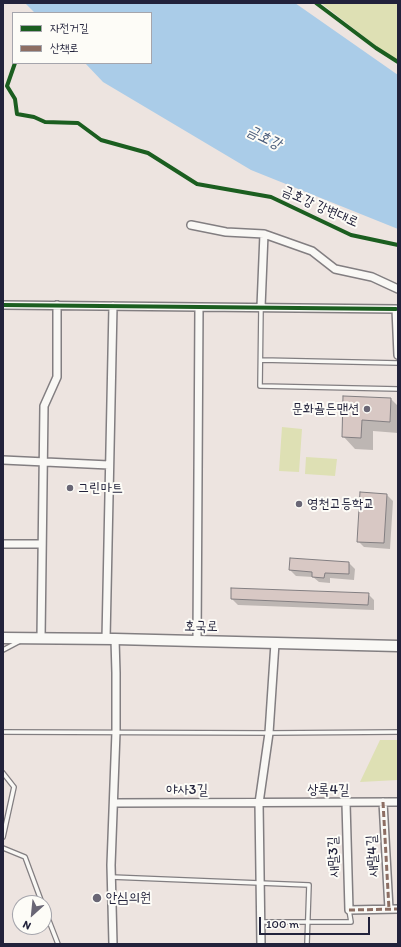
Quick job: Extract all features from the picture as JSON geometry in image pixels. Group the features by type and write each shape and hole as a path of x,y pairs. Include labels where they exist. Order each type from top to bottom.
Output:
{"main road":[{"name":"호국로","path":"3,638 398,646"}],"street":[{"path":"192,225 226,232 264,234 312,251 335,270 372,277 398,289"},
{"path":"261,307 264,234"},
{"path":"3,304 200,307 397,307 398,355"},
{"path":"41,638 42,462 44,406 57,377 57,305"},
{"path":"113,306 109,465 110,639 116,673 116,732 111,877 113,944"},
{"path":"197,641 200,307"},
{"path":"3,460 109,465"},
{"path":"3,544 42,544"},
{"path":"261,944 259,803 269,734 275,643"},
{"name":"새말4길","path":"383,802 389,909"},
{"name":"상록4길","path":"259,803 398,802"},
{"name":"야사3길","path":"114,804 259,803"},
{"name":"새말3길","path":"346,803 349,910"},
{"path":"349,910 398,908"}],"lane":[{"path":"261,307 260,386 398,389"},
{"path":"260,360 398,363"},
{"path":"3,650 26,638"},
{"path":"3,732 269,734 398,732"},
{"path":"3,773 14,787 3,837"},
{"path":"3,848 25,858 39,895"},
{"path":"111,877 309,886 307,944"},
{"path":"261,922 351,922 349,910"},
{"path":"52,929 58,944"}],"green space":[{"path":"321,3 398,3 398,62 389,56"},
{"path":"282,427 302,429 299,472 279,471"},
{"path":"306,457 337,459 335,476 305,474"},
{"path":"380,740 398,740 398,780 360,782"}],"water":[{"name":"금호강","path":"25,3 295,3 398,75 398,229 251,170 103,82 86,64 152,64 152,12 34,12"}],"building":[{"name":"문화골든맨션","path":"343,396 391,398 390,422 362,420 361,438 342,437"},
{"path":"360,492 387,494 384,543 357,542"},
{"path":"290,558 349,562 349,574 325,573 324,578 312,577 312,572 289,570"},
{"path":"231,588 369,593 368,605 231,599"}],"marked path":[{"path":"383,802 389,909"},
{"path":"349,910 398,909"}],"cycle path":[{"path":"316,3 376,48 398,62"},
{"name":"금호강 강변대로","path":"15,64 7,86 15,99 17,114 34,117 45,122 78,123 101,140 148,153 197,184 271,197 351,235 398,245"},
{"path":"3,305 396,309"}],"place":[{"name":"문화골든맨션","path":"367,409"},
{"name":"그린마트","path":"70,488"},
{"name":"영천고등학교","path":"299,504"},
{"name":"안심의원","path":"97,898"}]}
